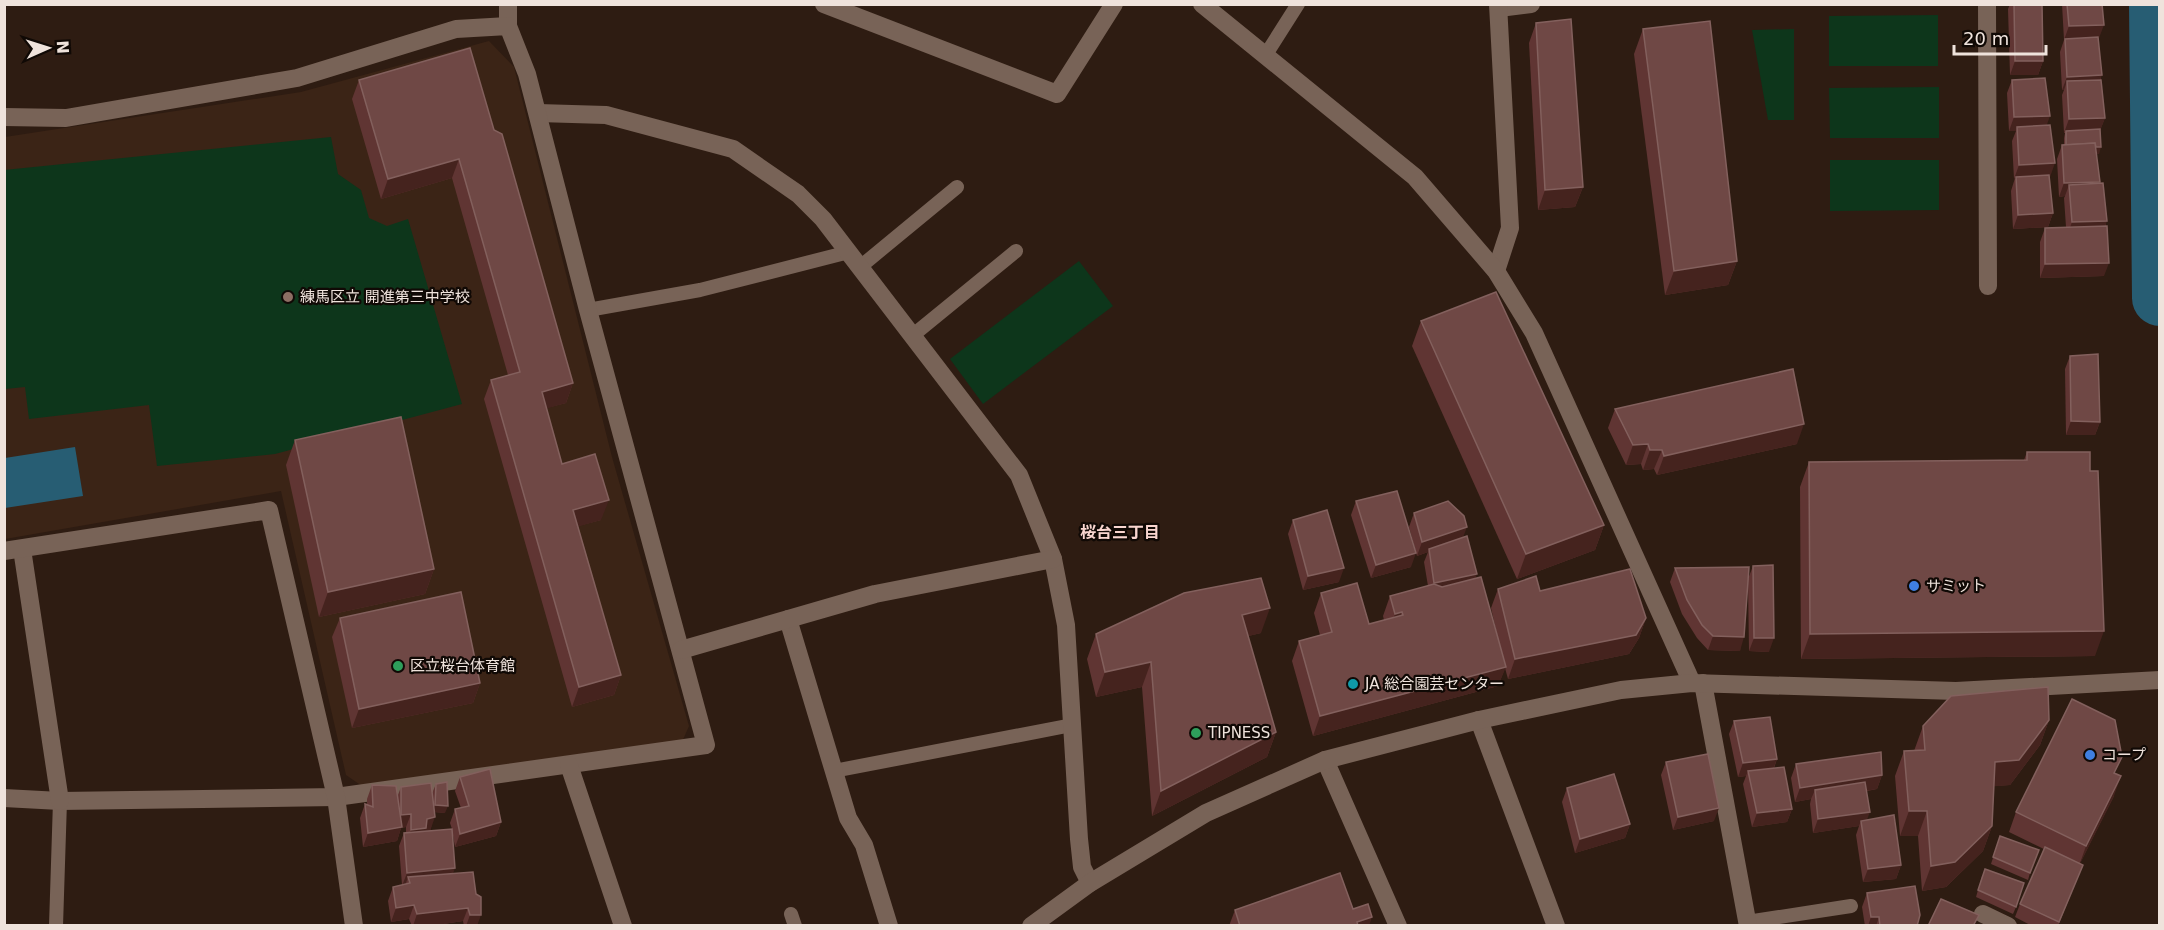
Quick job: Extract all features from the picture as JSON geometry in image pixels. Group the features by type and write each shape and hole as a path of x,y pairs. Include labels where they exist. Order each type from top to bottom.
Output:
{"street":[{"path":"4,798 60,801 336,797 705,745 588,310 528,74 508,26 508,4"},
{"path":"824,4 1057,93 1114,4"},
{"path":"1202,4 1415,177 1496,272 1534,333 1698,683 1747,924"},
{"path":"1496,272 1510,228 1498,6 1531,4"},
{"path":"1987,4 1988,286"},
{"path":"4,117 66,118 297,78 456,29 508,26"},
{"path":"538,113 606,116 734,149 798,194 823,219 849,252 1019,475 1053,559 1066,625 1082,867 1090,883"},
{"path":"60,801 13,550 269,510 336,797 354,926"},
{"path":"681,650 875,594 1053,559"},
{"path":"788,619 848,818 864,844 889,926"},
{"path":"1031,926 1090,883 1206,813 1325,760 1479,720 1621,690 1698,683 1956,691 2160,680"},
{"path":"1479,720 1556,926"},
{"path":"1325,760 1398,926"},
{"path":"569,765 624,926"},
{"path":"1983,914 2008,926"}],"lane":[{"path":"1265,56 1298,4"},
{"path":"860,267 957,187"},
{"path":"912,336 1016,251"},
{"path":"588,310 700,290 849,252"},
{"path":"834,771 1072,725"},
{"path":"56,926 60,801"},
{"path":"1747,924 1851,906"}],"shaded area":[{"name":"練馬区立 開進第三中学校","path":"489,41 514,67 612,457 689,726 682,742 362,786 346,775 281,491 5,539 5,137 301,92"}],"green space":[{"path":"1938,15 1938,66 1829,66 1829,16"},
{"path":"1794,29 1794,120 1768,120 1752,30"},
{"path":"1939,87 1939,138 1830,138 1829,88"},
{"path":"331,137 338,174 361,190 369,218 387,226 408,219 462,404 275,454 157,466 149,405 29,419 25,387 5,389 4,170"},
{"path":"1830,160 1939,160 1939,210 1830,211"},
{"path":"1079,261 1113,306 983,404 950,359"}],"water":[{"path":"75,447 83,496 5,508 5,458"}],"building":[{"path":"2014,4 2042,4 2043,61 2015,61"},
{"path":"2067,4 2102,4 2104,25 2069,26"},
{"path":"1571,19 1583,187 1545,190 1536,23"},
{"path":"1710,21 1737,261 1674,271 1643,29"},
{"path":"2098,37 2102,75 2067,77 2065,39"},
{"path":"470,48 494,130 502,134 573,383 542,392 562,464 595,454 609,500 573,510 621,675 579,687 491,380 520,372 459,159 388,179 359,80"},
{"path":"2045,78 2050,116 2014,117 2012,80"},
{"path":"2101,80 2105,118 2069,119 2067,81"},
{"path":"2050,125 2055,163 2019,165 2017,127"},
{"path":"2100,129 2101,147 2096,147 2095,143 2066,145 2066,131"},
{"path":"2095,143 2100,182 2064,183 2062,145"},
{"path":"2049,175 2053,213 2018,215 2016,177"},
{"path":"2103,183 2107,221 2072,222 2069,185"},
{"path":"2107,226 2109,263 2045,264 2045,228"},
{"path":"1496,292 1604,525 1526,554 1421,321"},
{"path":"2098,354 2100,422 2071,421 2070,356"},
{"path":"1793,369 1804,424 1664,456 1662,450 1650,450 1648,444 1633,445 1615,409"},
{"path":"401,417 434,569 328,592 295,440"},
{"path":"2027,452 2090,452 2090,471 2098,471 2104,631 1810,634 1809,462 2027,460"},
{"path":"1397,491 1416,553 1376,565 1356,501"},
{"path":"1448,501 1464,516 1467,527 1422,542 1414,513"},
{"path":"1327,510 1344,568 1308,576 1293,520"},
{"path":"1467,536 1477,574 1434,583 1429,549"},
{"path":"1773,565 1774,638 1754,638 1753,566"},
{"path":"1749,567 1744,637 1713,636 1702,625 1687,600 1675,568"},
{"path":"1630,569 1646,618 1636,635 1515,659 1498,589 1536,576 1540,591"},
{"path":"1481,577 1506,667 1320,716 1299,641 1332,632 1321,593 1357,583 1369,624 1403,615 1402,612 1395,614 1390,596 1434,584 1442,587"},
{"path":"1261,578 1270,608 1242,615 1276,732 1161,791 1151,662 1105,672 1096,634 1184,593"},
{"path":"461,592 480,683 359,709 340,618"},
{"path":"2048,687 2049,720 2019,760 1995,762 1992,826 1955,862 1931,866 1927,811 1909,811 1904,751 1925,750 1923,726 1951,696"},
{"path":"2072,699 2115,720 2122,757 2114,773 2121,776 2086,846 2016,812"},
{"path":"1770,717 1777,759 1743,763 1734,721"},
{"path":"1881,752 1882,775 1800,788 1796,764"},
{"path":"1708,754 1719,808 1678,817 1666,762"},
{"path":"1784,767 1792,809 1757,813 1748,771"},
{"path":"490,769 501,822 460,834 455,809 469,806 460,777"},
{"path":"1614,774 1630,824 1580,839 1567,788"},
{"path":"447,782 448,806 435,805 436,784"},
{"path":"1865,782 1870,812 1818,819 1815,790"},
{"path":"431,783 435,817 427,819 426,828 411,830 411,814 401,815 401,787"},
{"path":"372,785 396,786 402,827 368,833 365,804 373,807"},
{"path":"1894,815 1901,865 1868,869 1861,821"},
{"path":"452,829 455,868 407,873 404,833"},
{"path":"2000,836 2039,850 2030,873 1993,857"},
{"path":"2045,847 2083,865 2059,922 2020,904"},
{"path":"1985,869 2024,883 2016,907 1978,890"},
{"path":"473,872 476,894 481,897 481,915 470,915 468,908 417,914 414,905 396,908 393,887 410,883 408,877"},
{"path":"1340,873 1353,909 1368,904 1372,917 1357,922 1358,926 1240,926 1235,910"},
{"path":"1915,886 1920,915 1917,926 1880,926 1879,917 1871,917 1867,893"},
{"path":"1941,899 1979,915 1973,926 1928,926"}],"waterway":[{"path":"2157,4 2160,298"}],"place":[{"name":"練馬区立 開進第三中学校","path":"288,297"},
{"name":"サミット","path":"1914,586"},
{"name":"区立桜台体育館","path":"398,666"},
{"name":"JA 総合園芸センター","path":"1353,684"},
{"name":"TIPNESS","path":"1196,733"},
{"name":"コープ","path":"2090,755"}],"district":[{"name":"桜台三丁目","path":"1120,532"}]}
